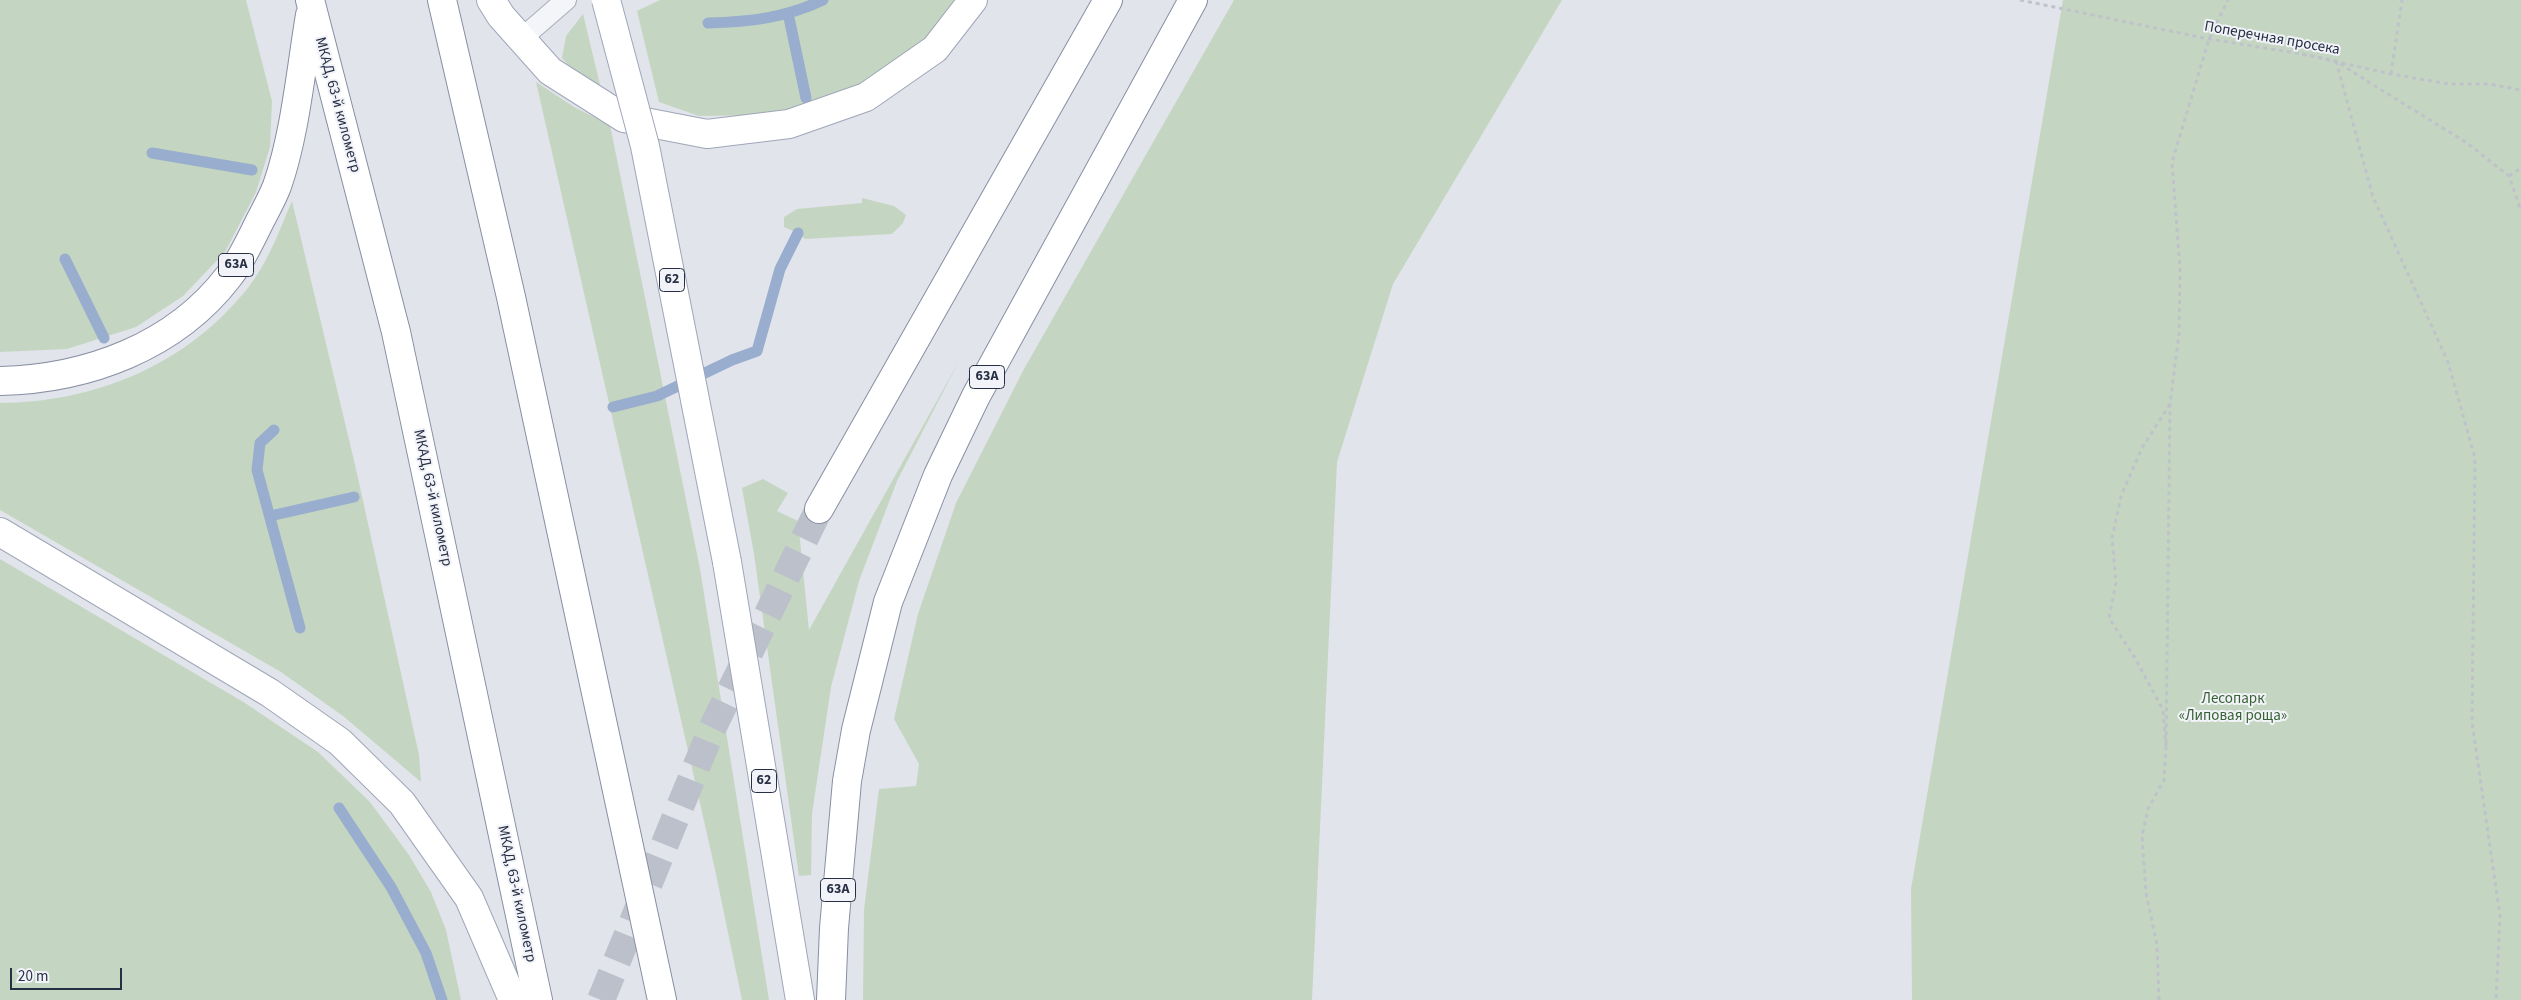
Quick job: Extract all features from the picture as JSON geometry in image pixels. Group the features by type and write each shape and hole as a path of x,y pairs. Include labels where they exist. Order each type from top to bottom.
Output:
{"main road":[{"path":"442,0 511,297 662,1000"},
{"path":"491,0 501,16 550,71 624,118 707,134 789,124 866,97 935,49 973,0"},
{"name":"62","path":"606,0 645,146 727,562 800,1000"},
{"path":"819,509 1108,0"},
{"name":"63A","path":"831,1000 834,928 848,781 856,730 888,602 938,475 976,396 1193,0"},
{"name":"63A","path":"0,382 20,381 87,369 127,356 167,334 208,301 230,275 277,186 294,115 311,2"},
{"name":"МКАД, 63-й километр","path":"311,2 396,332 538,1000"},
{"path":"0,532 270,692 340,742 402,803 468,898 513,1000"}],"lane":[{"path":"521,38 566,0"}],"path":[{"name":"Поперечная просека","path":"2020,0 2209,39 2302,54 2391,74 2449,84 2489,84 2521,90"},
{"path":"2159,1000 2157,945 2146,893 2142,836 2148,809 2164,780 2166,747 2170,404 2178,334 2180,269 2172,162 2209,39 2228,0"},
{"path":"2391,74 2402,0"},
{"path":"2336,61 2467,143 2509,176 2521,211"},
{"path":"2336,61 2373,197 2448,362 2475,458 2472,722 2500,916 2496,1000"},
{"path":"2509,176 2521,168"},
{"path":"2166,747 2163,710 2135,658 2109,618 2116,583 2112,538 2121,496 2142,448 2170,404"}],"green space":[{"path":"0,0 246,0 272,101 270,147 256,192 225,252 183,296 136,327 67,349 0,352"},
{"path":"660,0 958,0 940,27 904,58 857,86 812,104 762,115 699,116 659,102 637,11"},
{"path":"1234,0 1562,0 1393,284 1337,462 1312,1000 863,1000 864,910 879,789 916,786 919,764 894,719 918,614 956,503 1024,369"},
{"name":"Лесопарк «Липовая роща»","path":"2063,0 2521,0 2521,1000 1912,1000 1911,889"},
{"path":"583,14 601,89 579,77 562,58 566,36"},
{"path":"536,82 574,107 610,125 700,569 769,1000 742,1000 714,865"},
{"path":"862,198 894,206 906,215 903,223 892,234 805,239 798,233 784,227 784,217 797,209 862,203"},
{"path":"292,201 356,469 419,755 421,782 343,716 281,672 0,510 0,403 36,401 104,387 137,374 167,358 196,339 223,316 254,279 272,247"},
{"path":"958,363 897,481 859,581 831,687 812,814 811,875 799,876 754,554 742,488 763,479 788,493 777,511 798,521 809,630"},
{"path":"0,559 245,703 318,752 370,802 409,855 431,892 446,930 461,1000 0,1000"}],"waterway":[{"path":"708,23 738,22 767,18 795,11 823,0"},
{"path":"788,13 806,98"},
{"path":"152,153 252,170"},
{"path":"613,407 657,396 732,360 757,351 780,269 798,233"},
{"path":"65,259 104,338"},
{"path":"274,430 260,443 257,470 300,628"},
{"path":"270,516 354,497"},
{"path":"339,808 391,887 426,953 442,1000"}],"tunnel":[{"path":"601,1000 711,731 819,509"}]}
